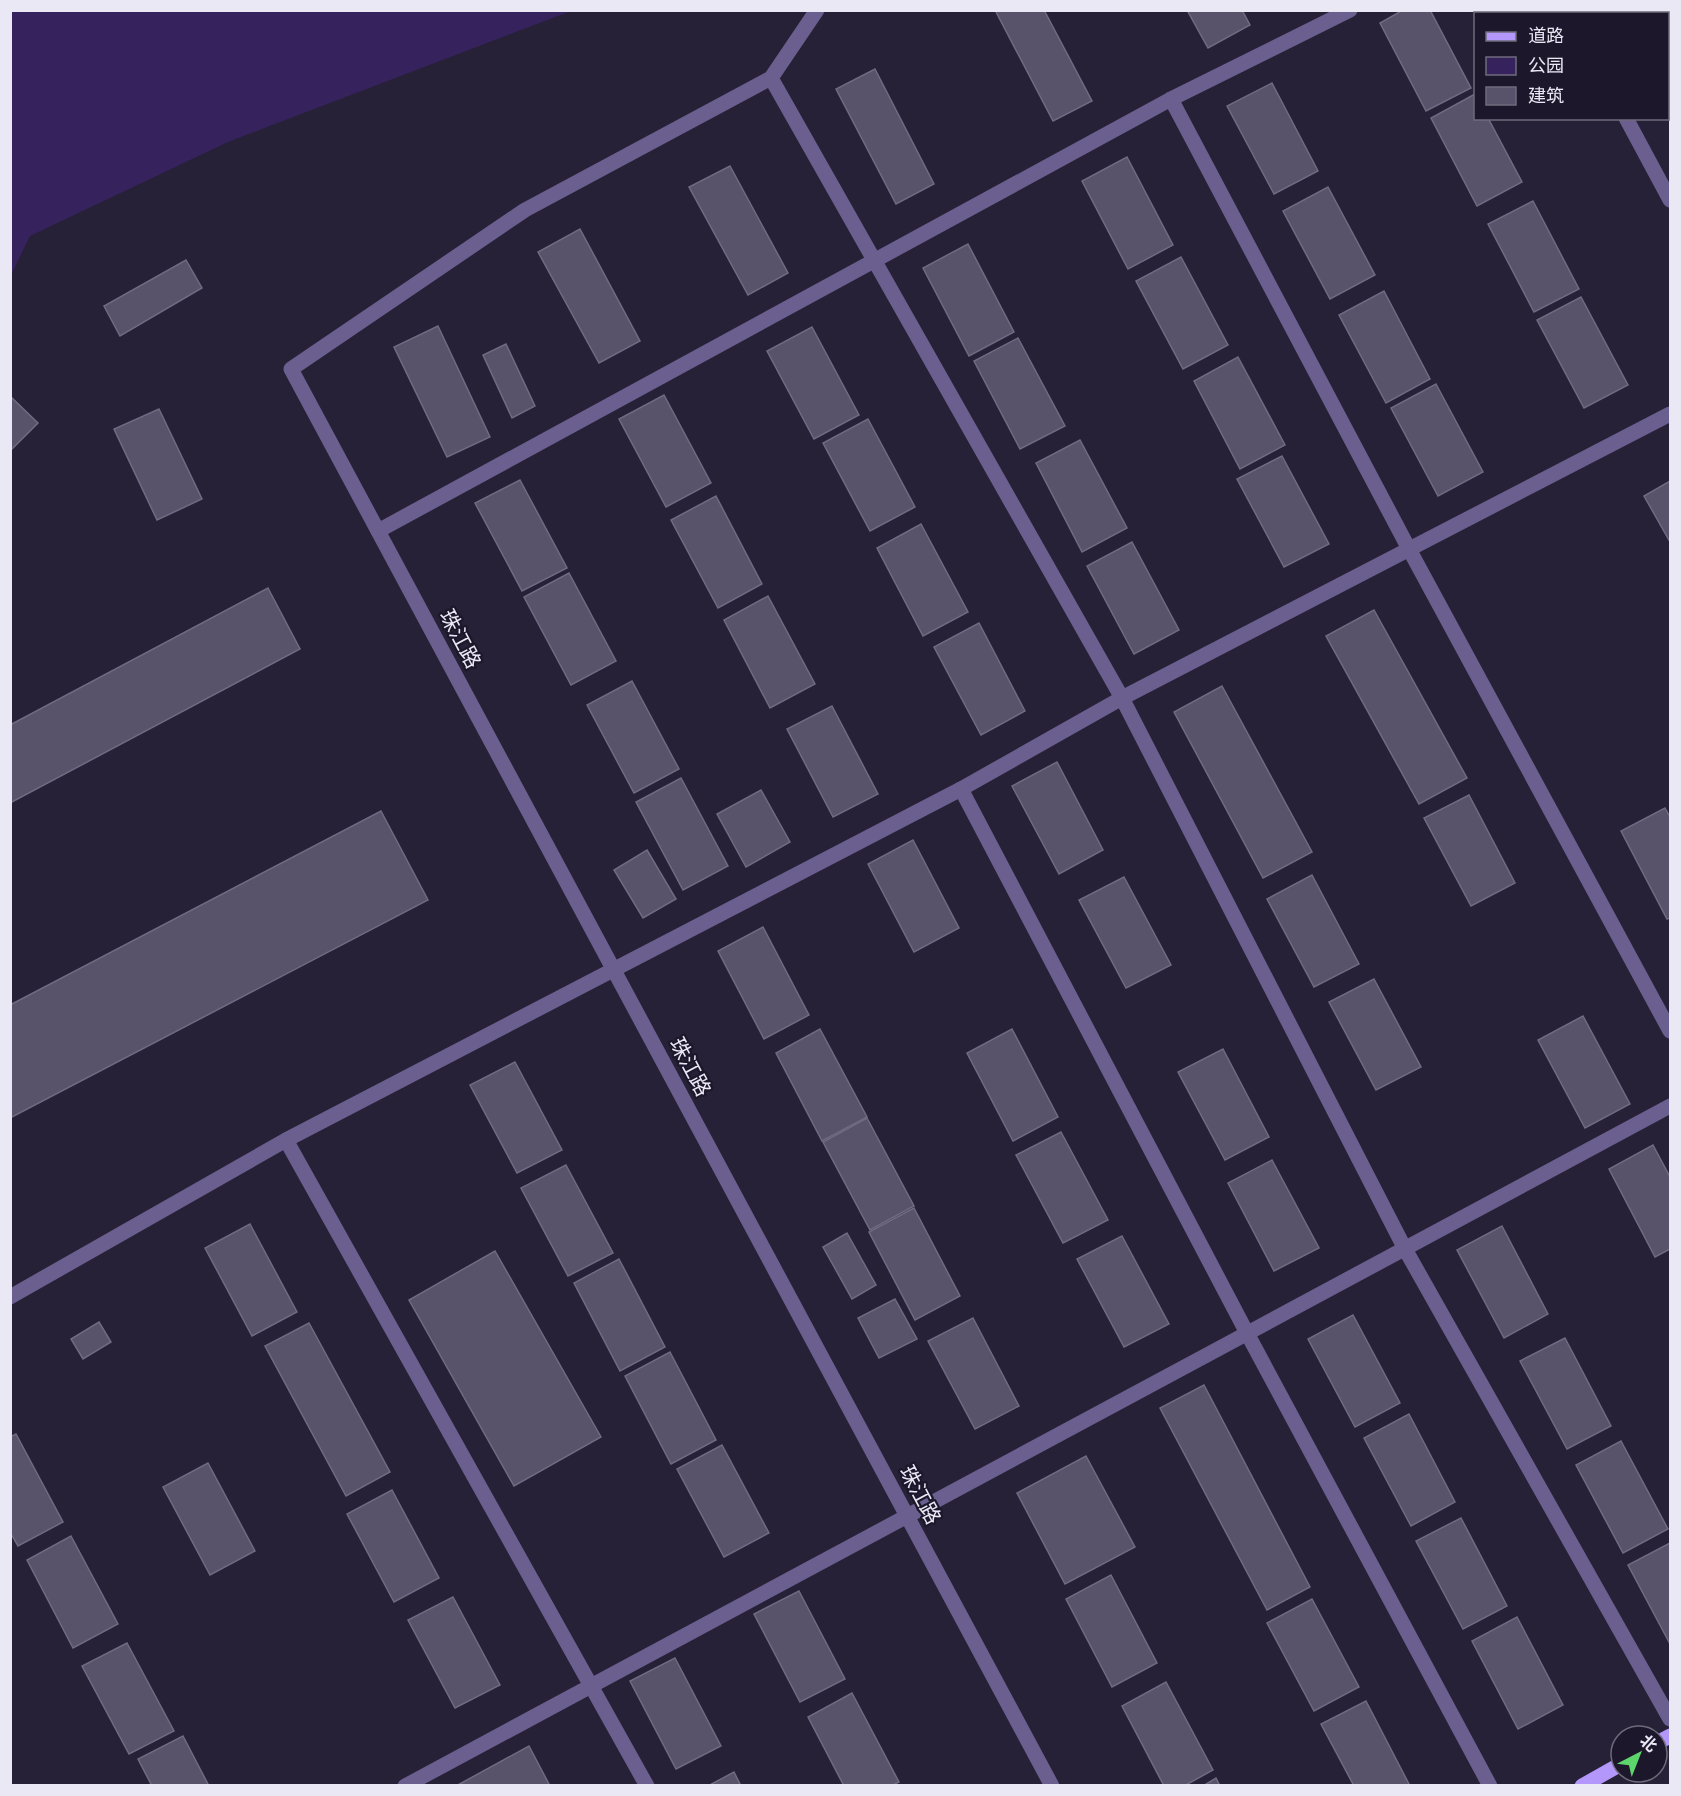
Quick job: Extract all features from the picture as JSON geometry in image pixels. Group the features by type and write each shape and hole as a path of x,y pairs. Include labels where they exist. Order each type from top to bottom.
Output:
{"main road":[{"path":"1582,1785 1609,1770"}],"street":[{"path":"817,10 771,78 1122,698 1405,1249 1671,1719"},
{"path":"378,531 1171,99 1350,10"},
{"name":"珠江路","path":"771,78 525,210 291,369 1052,1785"},
{"path":"1171,99 1409,549 1671,1031"},
{"path":"1627,120 1671,200"},
{"path":"10,1297 286,1140 961,789 1122,698 1671,414"},
{"path":"961,789 1248,1335 1491,1785"},
{"path":"405,1785 908,1518 1671,1106"},
{"path":"286,1140 594,1685 647,1785"}],"green space":[{"path":"11,10 571,11 228,142 30,236 11,275"}],"building":[{"path":"995,10 1044,10 1092,101 1053,121"},
{"path":"1187,10 1242,10 1250,25 1208,48"},
{"path":"1403,10 1430,10 1471,88 1426,111 1380,23"},
{"path":"875,69 934,184 896,204 836,89"},
{"path":"1272,83 1318,171 1274,194 1227,106"},
{"path":"1474,95 1474,120 1489,120 1522,182 1477,206 1431,118"},
{"path":"1127,157 1173,245 1128,269 1082,181"},
{"path":"730,166 788,273 748,295 689,187"},
{"path":"1328,187 1375,275 1330,299 1283,211"},
{"path":"1533,201 1579,289 1534,312 1488,224"},
{"path":"580,229 640,341 599,363 538,252"},
{"path":"968,244 1014,332 969,356 923,268"},
{"path":"1181,257 1228,345 1183,369 1136,281"},
{"path":"186,260 202,288 120,336 104,306"},
{"path":"1384,291 1430,379 1386,403 1339,315"},
{"path":"1581,297 1628,385 1584,408 1537,320"},
{"path":"438,326 490,437 447,457 394,347"},
{"path":"812,327 859,415 814,439 767,351"},
{"path":"1018,338 1065,426 1020,449 974,361"},
{"path":"506,344 535,406 512,418 483,355"},
{"path":"1238,357 1285,445 1240,469 1194,381"},
{"path":"1436,384 1483,472 1438,496 1391,408"},
{"path":"664,395 711,483 666,507 619,419"},
{"path":"10,396 38,423 10,451"},
{"path":"159,409 202,499 157,520 114,429"},
{"path":"868,419 915,507 870,531 823,443"},
{"path":"1080,440 1127,528 1082,552 1036,463"},
{"path":"1282,456 1329,544 1284,567 1237,479"},
{"path":"520,480 567,568 522,591 475,503"},
{"path":"1670,481 1670,542 1644,496"},
{"path":"716,496 762,584 718,608 671,520"},
{"path":"921,524 968,612 923,636 877,548"},
{"path":"1132,542 1179,630 1134,654 1087,566"},
{"path":"569,573 616,661 571,685 524,597"},
{"path":"268,588 300,649 10,803 10,725"},
{"path":"768,596 815,684 770,708 724,620"},
{"path":"1374,610 1467,778 1419,804 1326,636"},
{"path":"979,623 1025,711 981,735 934,647"},
{"path":"632,681 679,769 634,793 587,705"},
{"path":"1222,686 1312,852 1263,878 1174,712"},
{"path":"832,706 878,794 833,817 787,729"},
{"path":"1057,762 1103,850 1059,874 1012,786"},
{"path":"681,778 728,866 683,890 636,802"},
{"path":"761,790 790,842 746,867 717,814"},
{"path":"1469,795 1515,883 1471,906 1424,818"},
{"path":"1665,808 1670,817 1670,918 1667,919 1621,831"},
{"path":"381,811 428,900 10,1118 10,1005"},
{"path":"913,840 959,928 914,952 868,864"},
{"path":"647,850 676,899 643,918 614,870"},
{"path":"1312,875 1359,964 1314,987 1267,899"},
{"path":"1124,877 1171,965 1126,988 1079,900"},
{"path":"763,927 809,1015 764,1039 718,951"},
{"path":"1374,979 1421,1067 1376,1090 1329,1002"},
{"path":"1583,1016 1630,1104 1585,1128 1538,1040"},
{"path":"820,1029 867,1117 822,1141 776,1053"},
{"path":"1012,1029 1058,1117 1013,1141 967,1053"},
{"path":"1223,1049 1269,1137 1225,1160 1178,1072"},
{"path":"515,1062 562,1150 517,1173 470,1085"},
{"path":"867,1118 914,1206 870,1230 823,1142"},
{"path":"1061,1132 1108,1220 1063,1243 1016,1155"},
{"path":"1653,1145 1670,1177 1670,1249 1655,1257 1609,1169"},
{"path":"1272,1160 1319,1248 1274,1271 1228,1183"},
{"path":"566,1165 613,1253 568,1276 521,1188"},
{"path":"914,1208 960,1296 915,1320 869,1232"},
{"path":"250,1224 297,1312 252,1336 205,1248"},
{"path":"1502,1226 1548,1314 1504,1338 1457,1250"},
{"path":"847,1233 876,1285 852,1299 823,1247"},
{"path":"1122,1236 1169,1324 1124,1347 1077,1259"},
{"path":"495,1251 601,1437 514,1486 409,1300"},
{"path":"619,1259 665,1347 620,1371 574,1283"},
{"path":"895,1299 917,1339 879,1358 858,1318"},
{"path":"1353,1315 1400,1403 1355,1427 1308,1339"},
{"path":"973,1318 1019,1406 975,1429 928,1341"},
{"path":"99,1322 111,1342 83,1359 71,1339"},
{"path":"309,1323 390,1472 346,1496 265,1346"},
{"path":"1565,1338 1611,1426 1567,1449 1520,1361"},
{"path":"670,1352 716,1440 671,1464 625,1376"},
{"path":"1204,1385 1310,1587 1267,1610 1160,1408"},
{"path":"1409,1414 1455,1502 1411,1526 1364,1438"},
{"path":"16,1434 63,1522 18,1546 10,1532 10,1437"},
{"path":"1621,1441 1668,1529 1623,1553 1576,1465"},
{"path":"722,1445 769,1533 724,1557 677,1469"},
{"path":"1086,1456 1135,1547 1065,1584 1017,1493"},
{"path":"208,1463 255,1551 210,1575 163,1487"},
{"path":"392,1490 439,1578 394,1602 347,1514"},
{"path":"1461,1518 1507,1606 1463,1629 1416,1541"},
{"path":"71,1536 118,1624 73,1648 27,1560"},
{"path":"1670,1543 1670,1644 1628,1565"},
{"path":"1111,1575 1157,1663 1112,1687 1066,1599"},
{"path":"799,1591 845,1679 800,1702 754,1614"},
{"path":"453,1597 500,1685 455,1708 408,1620"},
{"path":"1312,1599 1359,1687 1314,1711 1267,1623"},
{"path":"1517,1617 1563,1705 1518,1729 1472,1641"},
{"path":"127,1643 174,1731 129,1754 82,1666"},
{"path":"675,1658 721,1746 676,1769 630,1681"},
{"path":"1166,1682 1213,1770 1184,1786 1164,1786 1122,1706"},
{"path":"852,1693 899,1782 891,1786 844,1786 808,1717"},
{"path":"1366,1701 1410,1786 1354,1786 1321,1724"},
{"path":"183,1736 209,1786 152,1786 138,1759"},
{"path":"529,1746 550,1786 456,1786"},
{"path":"734,1772 741,1786 708,1786"},
{"path":"1216,1778 1220,1786 1203,1786"}]}
